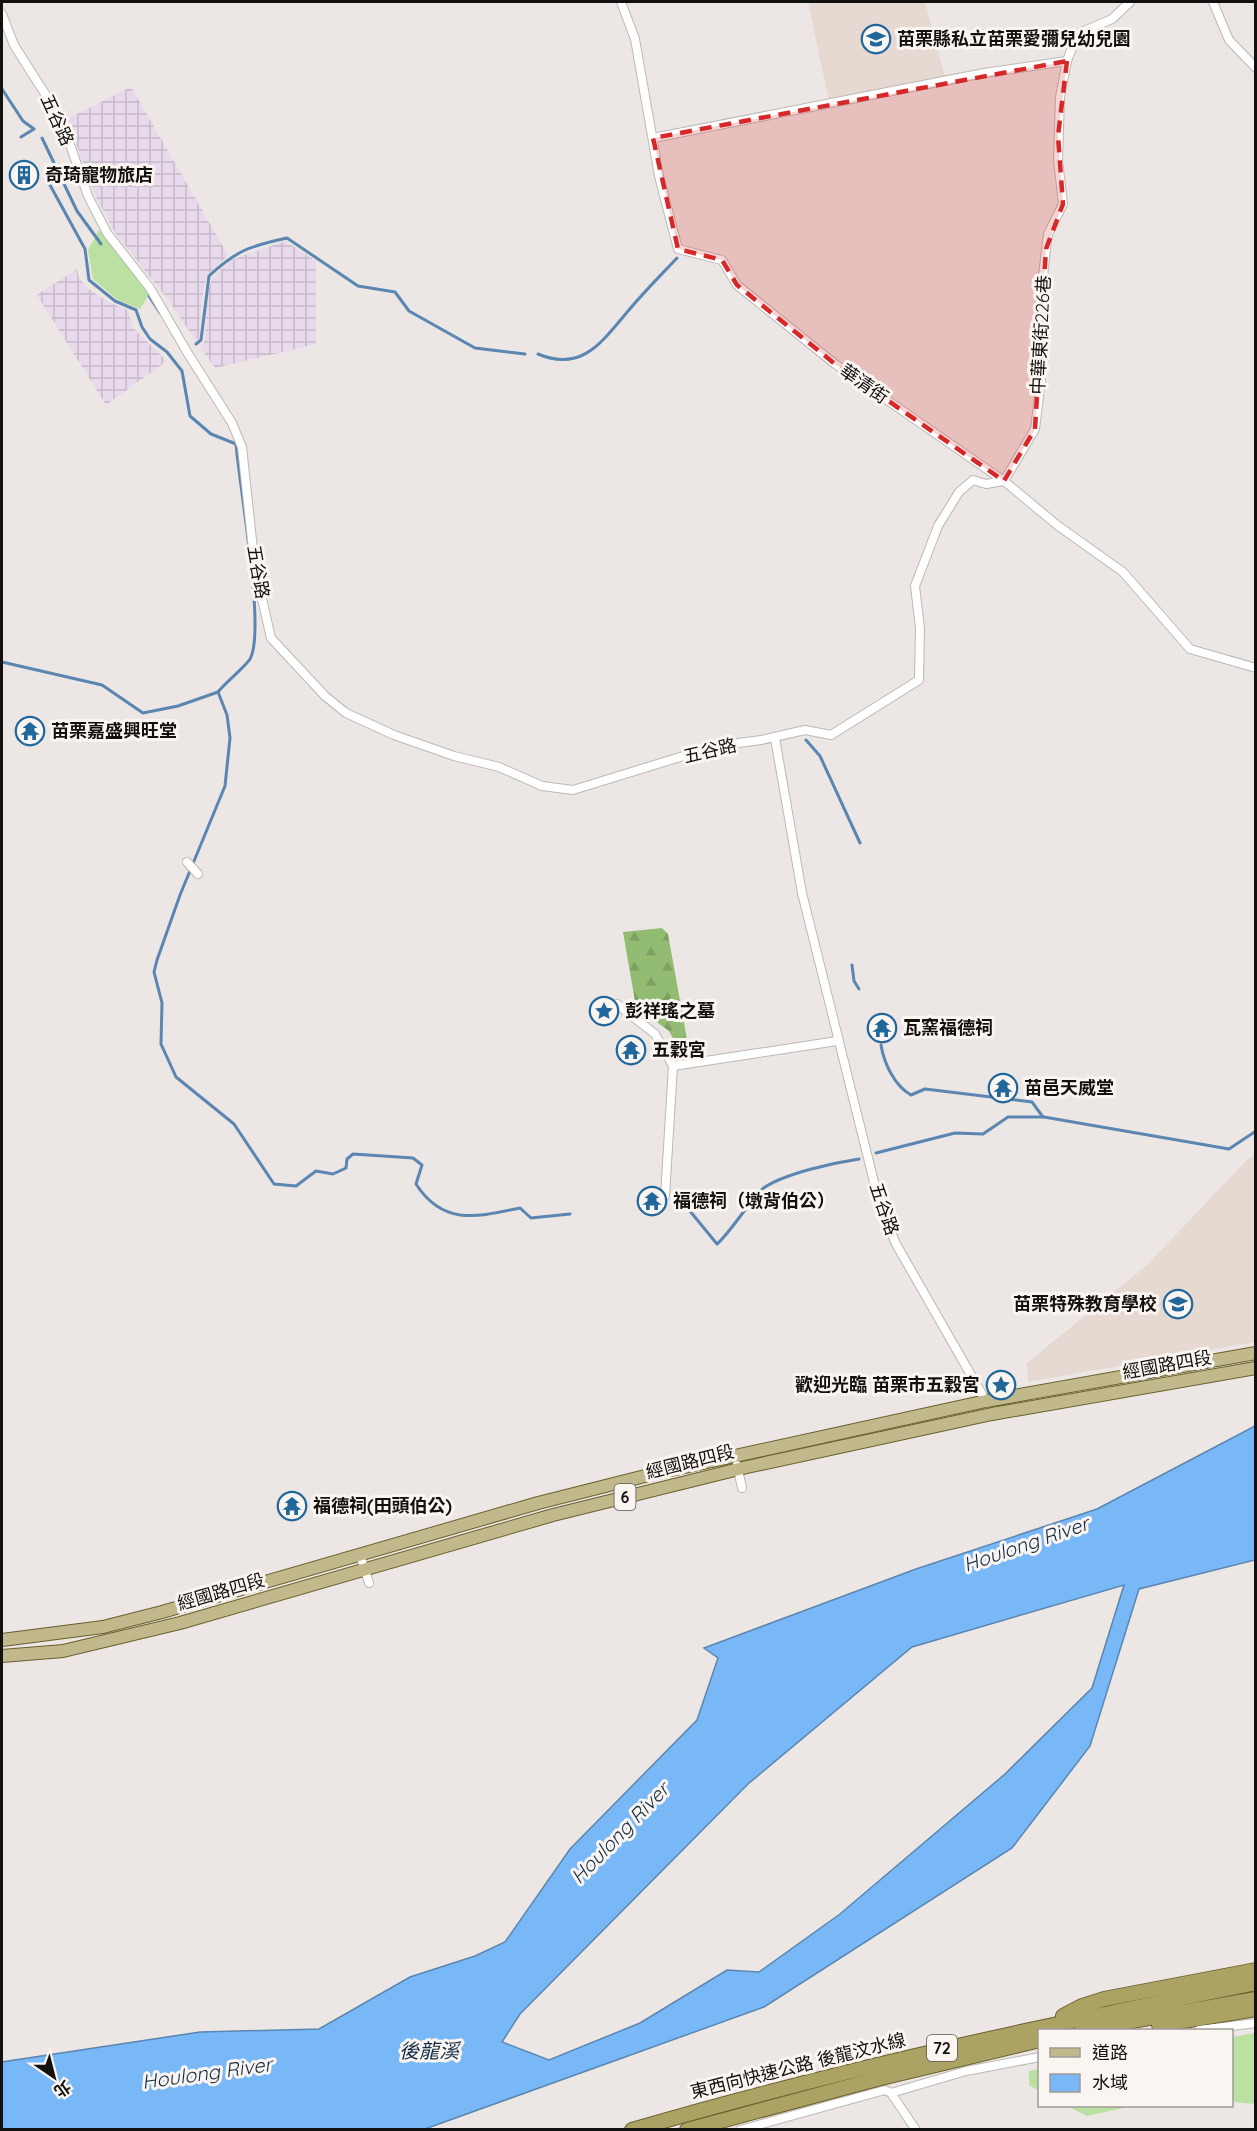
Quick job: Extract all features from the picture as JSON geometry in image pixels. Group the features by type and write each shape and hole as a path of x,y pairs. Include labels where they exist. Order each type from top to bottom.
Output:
{"highway":[{"path":"1052,2023 1082,2006 1104,1999 1207,1977 1256,1970"},
{"name":"東西向快速公路 後龍汶水線","path":"632,2130 756,2093 1052,2023 1256,1983"},
{"path":"1090,2029 1256,1999"},
{"path":"1140,2029 1256,2009"},
{"name":"東西向快速公路 後龍汶水線","path":"687,2130 877,2079 1038,2040"}],"main road":[{"name":"經國路四段","path":"2,1640 103,1627 538,1503 734,1456 986,1401 1256,1353"},
{"name":"經國路四段","path":"2,1656 63,1651 180,1623 553,1515 738,1469 992,1414 1256,1368"}],"street":[{"name":"華清街","path":"621,2 635,39 665,202 678,249 722,260 737,285 835,364 1004,481 1057,525 1123,572 1190,649 1256,668"},
{"name":"中華東街226巷","path":"1004,481 1035,429 1041,380 1037,330 1046,249 1048,234 1063,204 1058,136 1060,96 1067,61 1077,34 1112,19 1130,2"},
{"path":"1213,2 1229,40 1256,68"},
{"name":"五谷路","path":"2,14 14,45 61,119 88,196 107,233 150,288 232,423 242,447 255,568 271,638 325,696 346,713 394,735 454,756 499,767 542,786 573,790 716,746 775,738 805,730 831,735 919,680 920,628 915,586 930,542 959,492 973,480 986,484 1004,481"},
{"path":"653,138 984,73 1067,61"},
{"name":"五谷路","path":"775,738 802,893 837,1041 880,1206 896,1244 992,1414"},
{"path":"187,862 198,874"},
{"path":"617,1004 655,1034 673,1066 664,1196"},
{"path":"673,1066 837,1041"},
{"path":"734,1456 742,1488"},
{"path":"360,1555 369,1583"},
{"path":"1213,2029 1256,2023"},
{"path":"891,2093 966,2072 1038,2057"},
{"path":"740,2130 885,2090 891,2093 916,2130"}],"highlighted area":[{"path":"1067,61 1058,136 1063,204 1046,249 1035,429 1004,481 835,364 737,285 722,260 678,249 653,138"}],"shaded area":[{"name":"苗栗縣私立苗栗愛彌兒幼兒園","path":"808,2 925,2 945,77 829,101"},
{"path":"131,87 228,255 206,277 199,338 196,341 169,301 116,234 96,197 67,119"},
{"path":"285,241 316,261 316,344 215,368 200,347 205,341 206,299 212,278 231,260"},
{"path":"77,269 79,278 87,288 108,302 128,310 133,328 167,361 106,405 37,295"},
{"name":"苗栗特殊教育學校","path":"1255,1155 1255,1342 1028,1382 1027,1363 1146,1266 1247,1160"}],"green space":[{"path":"99,230 149,294 140,309 118,300 93,279 88,250"},
{"path":"662,928 668,934 690,1056 682,1055 669,1031 636,1007 623,932"},
{"path":"1255,2033 1255,2104 1233,2102 1233,2037"},
{"path":"1038,2069 1038,2090 1029,2085 1029,2071"},
{"path":"1069,2107 1128,2107 1087,2116"}],"water":[{"name":"後龍溪","path":"1255,1426 1255,1560 1139,1589 1090,1746 1012,1848 764,2007 425,2129 2,2129 2,2062 200,2032 319,2029 410,1977 475,1956 505,1942 570,1849 697,1720 718,1658 704,1648 916,1569 1097,1509","holes":["1124,1585 1092,1688 1005,1774 840,1914 759,1972 727,1970 640,2023 549,2060 502,2042 520,2014 748,1784 912,1647"]}],"waterway":[{"path":"2,89 23,121 34,129 21,137"},
{"path":"42,138 77,211 101,244"},
{"path":"50,185 85,249 89,280 115,301 136,310 142,327 150,339 167,352 182,371 190,416 211,434 236,444 253,589 254,643 248,662 218,692 227,715 230,738 225,786 180,895 154,972 162,1003 161,1044 176,1077 234,1124 274,1184 296,1186 316,1171 333,1174 346,1168 347,1159 353,1154 413,1158 422,1165 416,1184 426,1197 438,1207 449,1212 475,1215 520,1208 531,1218 570,1214"},
{"path":"196,344 201,340 209,276 228,260 245,250 287,238 358,286 395,292 409,311 475,348 525,354"},
{"path":"538,354 554,359 568,359 591,350 601,342 677,258"},
{"path":"149,296 160,313"},
{"path":"2,662 102,685 143,713 178,706 218,692"},
{"path":"806,740 820,756 860,843"},
{"path":"852,965 854,981 859,989"},
{"path":"881,1045 891,1074 911,1095 925,1089 1032,1102 1043,1117"},
{"path":"876,1153 955,1133 983,1134 1008,1117 1044,1117 1229,1149 1256,1131"},
{"path":"676,1194 717,1244 765,1187 798,1173 859,1159"}],"place":[{"name":"苗栗縣私立苗栗愛彌兒幼兒園","path":"876,39"},
{"name":"奇琦寵物旅店","path":"24,175"},
{"name":"苗栗嘉盛興旺堂","path":"30,731"},
{"name":"彭祥瑤之墓","path":"604,1011"},
{"name":"瓦窯福德祠","path":"882,1028"},
{"name":"五穀宮","path":"631,1050"},
{"name":"苗邑天威堂","path":"1003,1088"},
{"name":"福德祠（墩背伯公）","path":"652,1201"},
{"name":"苗栗特殊教育學校","path":"1178,1304"},
{"name":"歡迎光臨 苗栗市五穀宮","path":"1001,1385"},
{"name":"福德祠(田頭伯公)","path":"292,1506"}],"water label":[{"name":"Houlong River","path":"1026,1544"},
{"name":"Houlong River","path":"620,1833"},
{"name":"Houlong River","path":"207,2073"}]}
